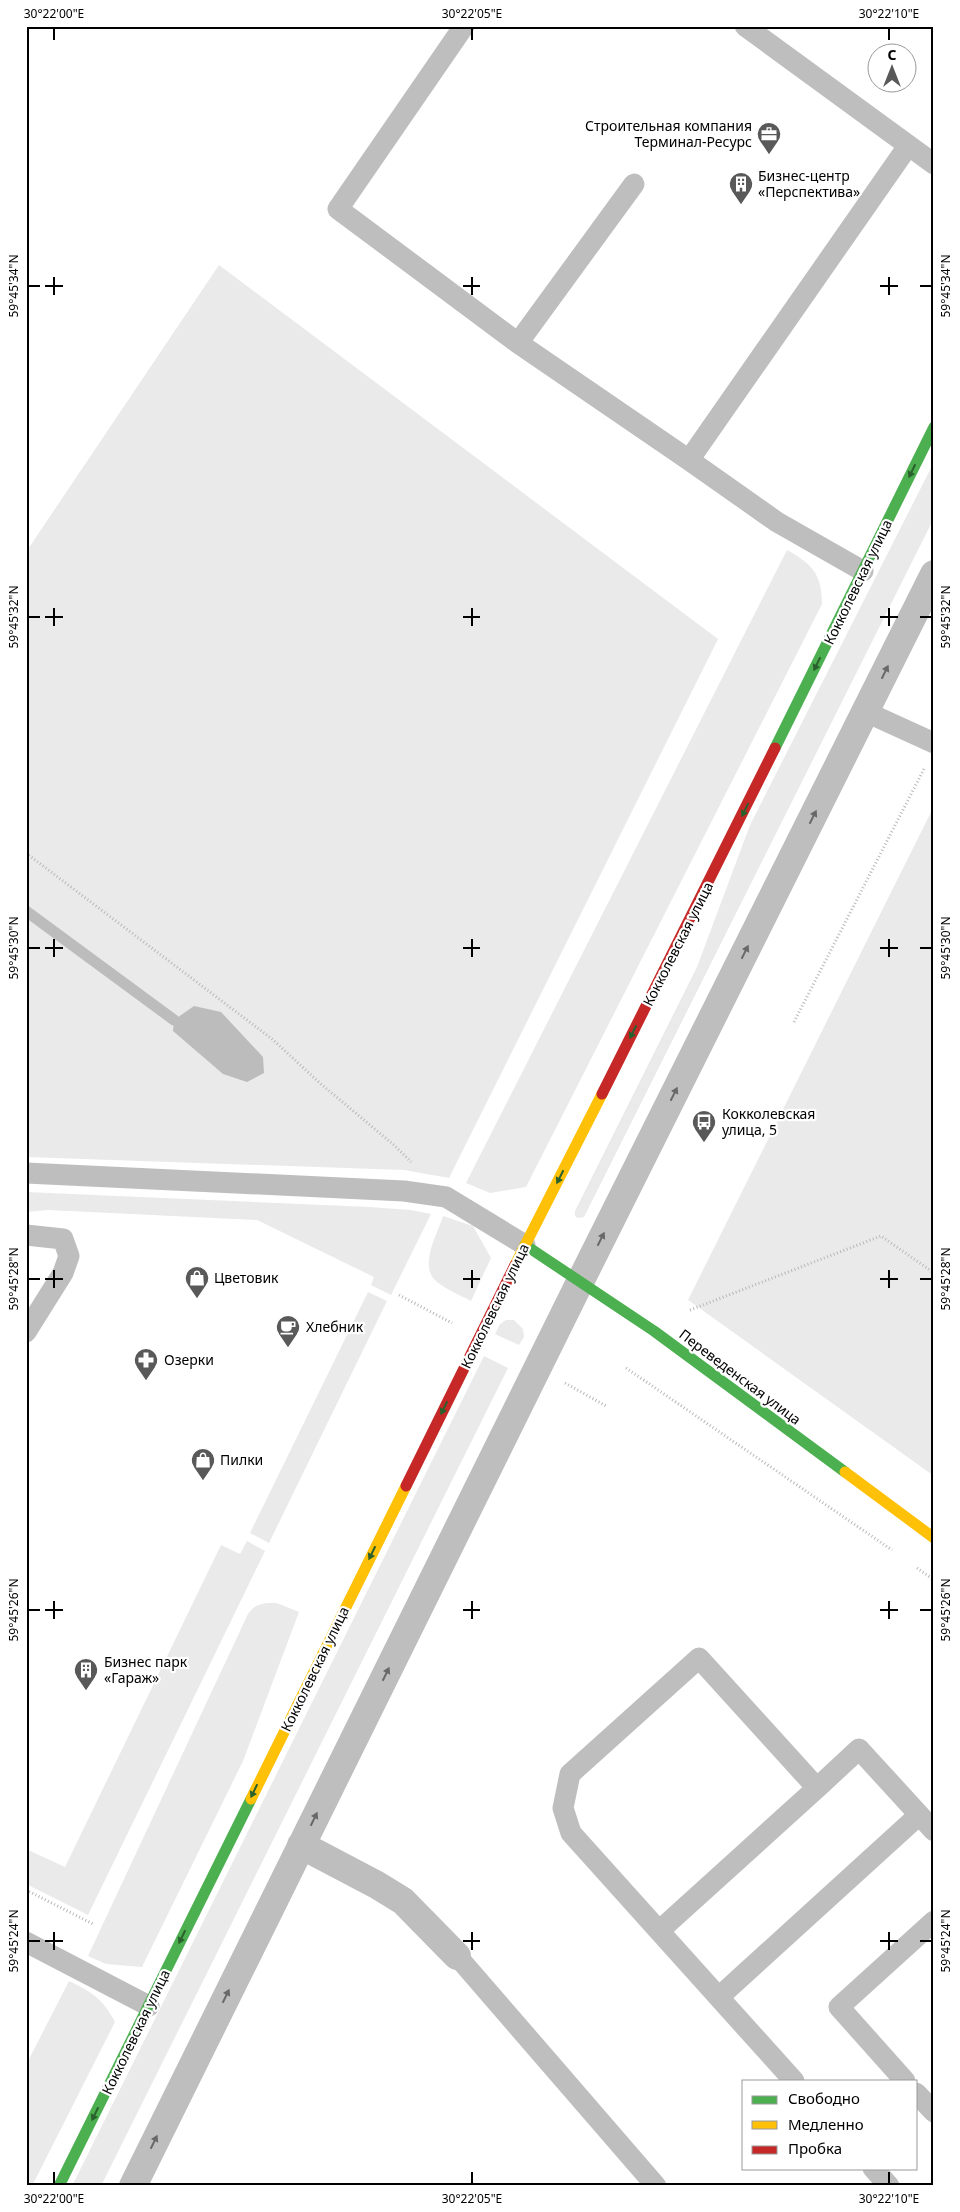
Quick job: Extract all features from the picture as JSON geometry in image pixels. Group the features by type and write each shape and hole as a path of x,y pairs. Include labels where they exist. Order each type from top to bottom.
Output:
{"street":[{"name":"Кокколевская улица","path":"59,2186 525,1245 687,926 934,428"},
{"path":"133,2186 580,1282 934,574"},
{"name":"Переведенская улица","path":"525,1245 654,1331 934,1538"},
{"path":"301,1845 377,1885 402,1901 457,1956"}],"lane":[{"path":"464,26 338,209 518,343 777,522 863,571"},
{"path":"745,26 934,164"},
{"path":"689,460 908,146"},
{"path":"518,343 634,184"},
{"path":"866,712 934,743"},
{"path":"26,1173 386,1190 446,1197 525,1245"},
{"path":"26,1234 63,1239 69,1256 63,1273 26,1332"},
{"path":"793,2080 570,1833 563,1808 570,1774 699,1658 817,1788"},
{"path":"659,1931 859,1749 934,1831"},
{"path":"719,1997 919,1815"},
{"path":"904,2080 839,2007 934,1921"},
{"path":"26,1942 148,2006"},
{"path":"457,1956 656,2186"},
{"path":"918,2095 934,2112"},
{"path":"875,2170 889,2186"}],"path":[{"path":"794,1022 925,768"},
{"path":"26,852 272,1039 322,1085 410,1160 421,1194"},
{"path":"690,1310 881,1236 934,1273"},
{"path":"399,1295 459,1326"},
{"path":"626,1368 897,1554"},
{"path":"563,1382 606,1406"},
{"path":"914,1565 934,1580"},
{"path":"26,1890 93,1924"}],"shaded area":[{"path":"219,265 718,639 449,1178 404,1170 26,1157 26,552"},
{"path":"934,462 934,518 584,1217 578,1218 575,1216 575,1211 697,967 750,825"},
{"path":"787,550 809,565 818,577 822,604 526,1187 490,1193 466,1183"},
{"path":"934,806 934,1476 688,1300"},
{"path":"194,1006 221,1012 263,1057 264,1073 247,1082 223,1074 173,1031 174,1020"},
{"path":"26,1192 369,1207 411,1210 431,1214 391,1295 371,1285 374,1277 257,1220 48,1210 26,1212"},
{"path":"443,1216 473,1226 491,1258 471,1301 437,1282 429,1268 433,1241"},
{"path":"368,1292 387,1301 269,1543 250,1533"},
{"path":"506,1320 514,1320 523,1329 524,1337 519,1345 495,1334 500,1324"},
{"path":"484,1356 508,1368 101,2186 72,2186"},
{"path":"247,1541 265,1551 88,1915 26,1884 26,1849 65,1867 221,1545 240,1554"},
{"path":"277,1603 299,1612 243,1761 142,1967 106,1964 88,1956 247,1616 255,1606"},
{"path":"69,1981 96,1997 106,2007 115,2022 32,2186 26,2186 26,2065"}],"waterway":[{"path":"26,911 174,1020"}],"traffic: fast":[{"path":"775,748 934,427"},
{"path":"525,1245 654,1331 845,1472"},
{"path":"59,2186 251,1799"}],"traffic: slow":[{"path":"515,1265 602,1094"},
{"path":"845,1472 934,1538"},
{"path":"251,1799 406,1486"}],"traffic: jam":[{"path":"602,1094 775,748"},
{"path":"406,1486 515,1265"}],"place":[{"name":"Строительная компания Терминал-Ресурс","path":"769,155"},
{"name":"Бизнес-центр «Перспектива»","path":"741,205"},
{"name":"Кокколевская улица, 5","path":"704,1143"},
{"name":"Цветовик","path":"197,1299"},
{"name":"Хлебник","path":"288,1348"},
{"name":"Озерки","path":"146,1381"},
{"name":"Пилки","path":"203,1481"},
{"name":"Бизнес парк «Гараж»","path":"86,1691"}]}
